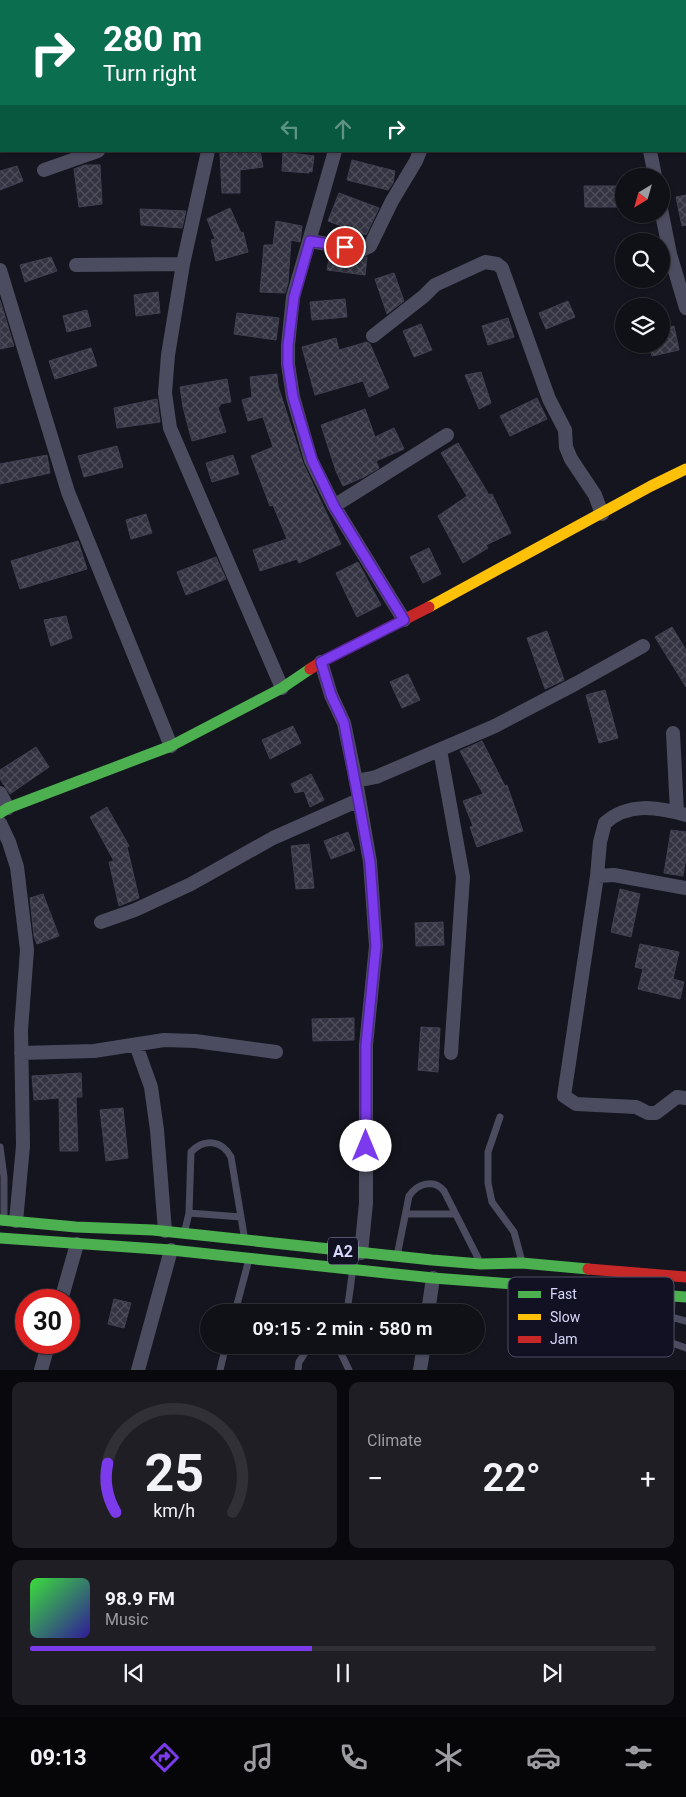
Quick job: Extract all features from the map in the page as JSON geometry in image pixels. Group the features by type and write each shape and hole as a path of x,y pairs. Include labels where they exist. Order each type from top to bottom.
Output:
{"main road":[{"path":"4,811 171,746 282,688 321,662 404,620 651,486 686,469"},
{"name":"A2","path":"7,1220 76,1227 165,1231 361,1253 481,1264 522,1263 686,1278"},
{"name":"A2","path":"0,1238 171,1250 433,1278 508,1284"}],"street":[{"path":"44,170 95,152"},
{"path":"208,152 183,264 168,355 165,393 170,428 282,688"},
{"path":"335,152 294,297 288,345 288,364 293,397 312,460 334,506 404,620"},
{"path":"310,241 362,250 370,246 392,201 420,152"},
{"path":"650,152 653,168"},
{"path":"664,223 670,254 686,308"},
{"path":"373,336 424,296 435,285 485,262 497,264 502,268 549,399 565,430 566,447 571,459 595,495 602,514"},
{"path":"76,265 183,264"},
{"path":"0,270 68,492 171,746"},
{"path":"334,506 447,435"},
{"path":"356,781 376,777 495,726 576,684 643,646"},
{"path":"321,662 331,695 344,723 356,781 370,862 376,946 366,1045 366,1203 361,1253"},
{"path":"673,733 681,814 639,807 624,810 605,823 602,830 597,876 564,1096 576,1104 636,1107 648,1113 656,1113 677,1097 686,1098"},
{"path":"440,750 463,877 451,1053"},
{"path":"0,793 4,811"},
{"path":"101,922 135,910 191,884 272,838 359,800"},
{"path":"0,823 9,842 17,867 27,950 21,1030 23,1146 7,1220"},
{"path":"597,876 614,875 686,888"},
{"path":"21,1053 94,1051 164,1040 195,1041 276,1052"},
{"path":"136,1045 151,1087 157,1130 165,1231"},
{"path":"64,1289 77,1244"},
{"path":"138,1370 171,1250"},
{"path":"429,1304 433,1278"},
{"path":"41,1370 46,1354"},
{"path":"420,1370 423,1354"}],"lane":[{"path":"500,1117 488,1152 488,1183 492,1202 514,1232 522,1263"},
{"path":"184,1233 189,1213 192,1152 197,1145 219,1144 227,1150 231,1157 244,1240 249,1258 237,1304"},
{"path":"0,1147 7,1220"},
{"path":"396,1256 400,1248 409,1196 419,1185 434,1184 444,1191 481,1264"},
{"path":"189,1213 241,1217"},
{"path":"406,1214 455,1214"},
{"path":"348,1304 353,1269"},
{"path":"674,1344 686,1348"},
{"path":"220,1370 224,1354"},
{"path":"298,1370 299,1362 304,1354"},
{"path":"341,1354 348,1370"}],"building":[{"path":"260,152 263,167 240,170 240,193 222,193 220,153"},
{"path":"283,152 314,156 312,172 282,171"},
{"path":"352,160 395,171 393,183 388,190 347,180"},
{"path":"85,165 100,165 102,204 79,207 74,169"},
{"path":"17,166 23,181 0,190 0,171"},
{"path":"584,186 615,186 615,207 585,207"},
{"path":"339,193 379,208 366,235 328,221"},
{"path":"686,195 686,225 682,226 676,197"},
{"path":"230,208 241,233 243,232 248,252 216,261 211,240 215,239 207,219"},
{"path":"140,209 186,211 182,228 141,225"},
{"path":"276,221 302,226 300,242 291,240 288,283 285,293 260,292 264,245 273,245"},
{"path":"330,253 361,259 367,257 365,275 327,270"},
{"path":"51,257 57,271 25,282 20,265"},
{"path":"394,273 404,301 387,314 375,279"},
{"path":"158,292 160,313 136,316 134,295"},
{"path":"345,299 347,317 312,320 310,302"},
{"path":"0,300 14,346 0,349"},
{"path":"568,301 575,317 546,329 539,313"},
{"path":"87,310 91,326 67,332 63,316"},
{"path":"237,313 279,318 276,340 234,334"},
{"path":"508,318 514,337 488,345 482,326"},
{"path":"421,324 432,350 414,357 403,331"},
{"path":"674,326 679,350 670,352 670,327"},
{"path":"336,338 339,350 367,342 370,344 389,388 369,397 363,381 315,395 302,347"},
{"path":"91,348 97,366 55,379 49,361"},
{"path":"651,353 666,353 652,356"},
{"path":"481,372 491,403 479,409 465,375"},
{"path":"277,374 278,386 303,463 341,544 299,563 297,559 260,571 253,550 287,539 273,505 270,506 251,456 273,447 263,417 248,421 242,400 252,397 250,377"},
{"path":"227,379 231,402 220,404 218,407 226,432 192,441 180,387"},
{"path":"537,398 547,419 510,436 500,416"},
{"path":"157,399 160,422 117,428 114,408"},
{"path":"365,409 375,437 394,428 404,449 376,461 379,468 343,486 321,425"},
{"path":"458,443 489,495 492,494 511,533 486,545 488,548 463,563 438,516 467,496 441,453"},
{"path":"117,446 123,467 84,477 78,456"},
{"path":"47,455 50,473 0,484 0,464"},
{"path":"233,455 239,474 212,482 206,463"},
{"path":"146,514 152,533 131,539 126,520"},
{"path":"78,541 87,569 20,589 11,561"},
{"path":"429,548 441,574 423,583 410,557"},
{"path":"216,557 226,579 186,595 177,572"},
{"path":"358,562 381,605 357,617 336,573"},
{"path":"66,616 72,638 51,646 44,620"},
{"path":"672,627 686,650 686,687 655,637"},
{"path":"547,631 564,680 545,689 527,638"},
{"path":"408,674 420,700 402,708 390,682"},
{"path":"605,690 618,738 599,743 586,695"},
{"path":"293,726 301,743 270,759 262,740"},
{"path":"482,741 505,786 507,785 523,831 477,847 470,827 473,826 463,801 483,794 460,751"},
{"path":"36,747 49,767 10,794 0,779 0,770"},
{"path":"311,774 324,800 310,807 304,791 295,793 291,784"},
{"path":"107,807 129,846 127,847 139,898 119,906 109,862 114,861 90,817"},
{"path":"671,830 686,832 686,858 683,876 664,873"},
{"path":"348,832 355,850 331,859 324,841"},
{"path":"309,844 314,888 296,889 291,846"},
{"path":"620,889 640,894 631,937 611,932"},
{"path":"43,894 59,936 37,944 34,936 30,898"},
{"path":"443,922 444,945 416,946 415,923"},
{"path":"640,944 679,952 673,979 684,982 680,999 638,989 643,969 635,967"},
{"path":"354,1018 354,1040 313,1041 312,1019"},
{"path":"421,1027 440,1028 438,1072 418,1070"},
{"path":"81,1073 82,1097 76,1097 78,1151 60,1151 59,1098 34,1100 32,1076"},
{"path":"123,1108 128,1158 106,1161 100,1110"},
{"path":"114,1299 131,1303 124,1328 108,1324"}],"traffic: fast":[{"path":"0,813 8,808 171,746 282,688 310,669"},
{"path":"0,1220 76,1227 153,1230 432,1260 481,1264 522,1263 588,1269"},
{"path":"0,1238 171,1250 433,1278 508,1284"},
{"path":"674,1296 686,1297"}],"traffic: slow":[{"path":"429,607 651,486 686,469"}],"traffic: jam":[{"path":"310,669 429,607"},
{"path":"588,1269 686,1277"}],"route":[{"path":"345,247 310,241 294,297 288,345 288,364 293,397 312,460 334,506 404,620 321,662 331,695 344,723 370,862 376,946 366,1045 366,1146"}]}
